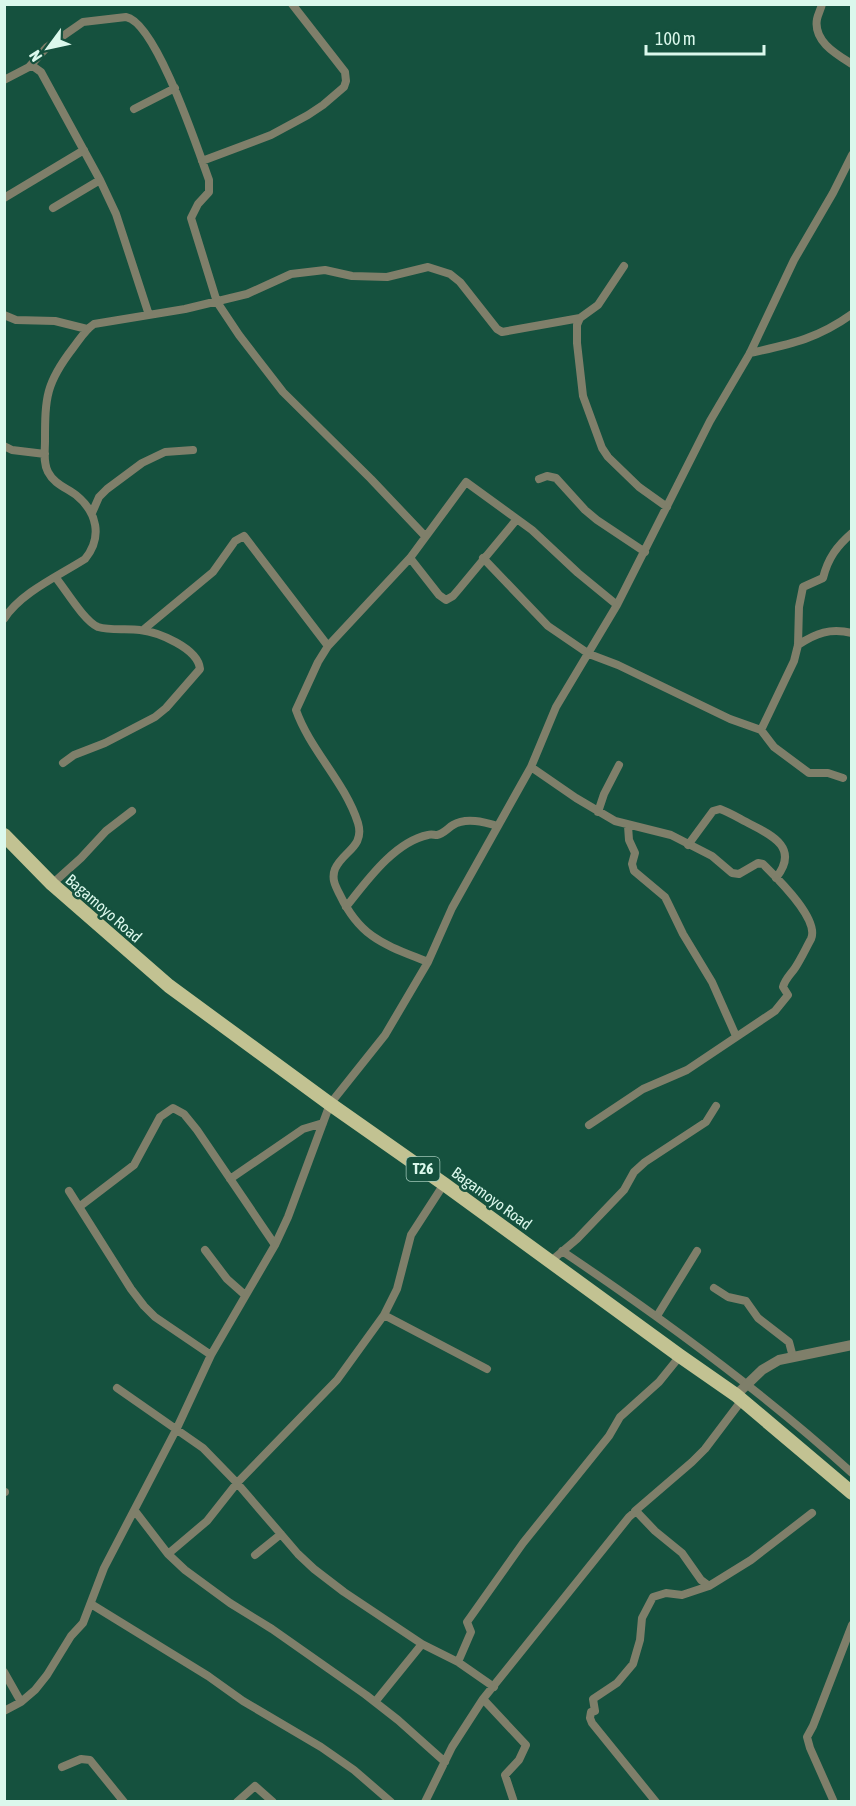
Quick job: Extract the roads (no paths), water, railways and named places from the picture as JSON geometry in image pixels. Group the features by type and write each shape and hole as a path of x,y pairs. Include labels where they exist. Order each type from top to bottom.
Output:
{"highway":[{"name":"Bagamoyo Road","path":"4,835 52,884 169,986 680,1356 790,1430 852,1493"}],"street":[{"path":"202,161 288,127 323,105 344,87 345,72 292,4"},
{"path":"822,4 817,20 822,40 828,48 852,64"},
{"path":"4,80 29,67 48,47 83,22 132,18 142,29 175,87 210,187 209,192 192,213 191,225 217,302 239,335 284,392 425,536"},
{"path":"29,67 34,67 41,72 100,180 128,248 149,315"},
{"path":"134,109 175,87"},
{"path":"4,198 84,150"},
{"path":"4,1711 21,1702 35,1690 71,1636 83,1623 104,1568 177,1428 211,1355 275,1245 288,1217 330,1104 385,1035 429,962 452,908 531,767 543,734 569,682 589,654 617,605 710,422 750,353 794,260 833,193 852,154"},
{"path":"52,208 100,180"},
{"path":"4,619 21,600 85,558 97,537 92,513 75,494 48,472 45,454 45,403 50,384 60,363 87,329 94,324 217,302 247,294 291,274 325,270 373,278 428,267 450,274 460,282 497,329 502,332 580,318 598,306 624,266"},
{"path":"750,353 795,344 832,328 852,314"},
{"path":"4,315 16,320 55,321 87,329"},
{"path":"580,318 576,333 583,396 602,448 626,475 667,507"},
{"path":"4,326 16,320"},
{"path":"4,446 12,450 45,454"},
{"path":"92,513 99,497 142,463 165,452 193,450"},
{"path":"539,479 547,476 556,478 597,520 645,552"},
{"path":"429,962 401,951 360,928 346,907 334,881 333,875 337,865 358,841 359,829 352,810 296,710 318,662 328,646 410,558 465,482 517,519 617,605"},
{"path":"410,558 439,595 446,600 453,597 517,519"},
{"path":"760,730 794,661 798,645 799,607 803,587 823,578 827,561 838,545 852,533"},
{"path":"143,630 213,572 234,541 244,536 328,646"},
{"path":"483,558 548,626 589,654 618,665 729,719 760,730 774,747 809,773 828,773 843,778"},
{"path":"56,578 92,623 107,628 143,630 188,649 200,664 200,669 166,708 155,717 105,743 74,755 63,763"},
{"path":"798,645 823,631 835,630 852,633"},
{"path":"598,812 604,794 619,765"},
{"path":"531,767 598,812 628,826 671,835 712,856 735,874 758,863 763,864 811,921 812,936 785,981 783,987 788,994 775,1011 687,1070 643,1089 589,1125"},
{"path":"688,844 713,811 720,809 777,839 786,858 783,869 776,878"},
{"path":"52,884 106,831 132,811"},
{"path":"346,907 376,869 403,847 428,835 439,835 455,824 463,822 473,821 498,826"},
{"path":"628,826 629,840 634,853 632,864 634,871 665,897 683,934 712,982 736,1036"},
{"path":"551,1261 624,1190 634,1173 645,1162 706,1122 716,1106"},
{"path":"79,1207 134,1165 160,1117 173,1108 184,1114 197,1130 275,1245"},
{"path":"230,1179 303,1129 323,1123"},
{"path":"168,1554 207,1521 237,1483 338,1380 384,1315 397,1289 411,1235 444,1184"},
{"path":"69,1191 144,1306 154,1317 211,1355"},
{"path":"205,1250 227,1279 245,1296"},
{"path":"562,1251 657,1316 746,1383 790,1430 852,1473"},
{"path":"657,1316 696,1251"},
{"path":"714,1288 728,1297 746,1301 758,1318 789,1342 793,1357"},
{"path":"384,1315 487,1369"},
{"path":"425,1802 452,1747 483,1699 635,1511 692,1462 717,1434 746,1383 779,1360 852,1345"},
{"path":"458,1662 471,1632 467,1622 523,1544 609,1436 620,1417 658,1382 680,1356"},
{"path":"117,1388 203,1448 314,1569 422,1644 458,1662 495,1687"},
{"path":"135,1511 168,1554 185,1570 230,1603 324,1664 375,1702 445,1762"},
{"path":"635,1511 639,1512 655,1532 682,1553 701,1580 709,1586"},
{"path":"656,1802 592,1723 591,1712 595,1711 593,1699 617,1683 633,1664 640,1640 642,1618 653,1597 666,1593 682,1594 709,1586 751,1560 812,1514"},
{"path":"255,1555 281,1534"},
{"path":"91,1604 208,1676 243,1701 321,1747 354,1770 391,1802"},
{"path":"834,1802 807,1737 852,1625"},
{"path":"375,1702 422,1644"},
{"path":"4,1672 21,1702"},
{"path":"483,1699 526,1745 519,1760 505,1775 514,1802"},
{"path":"62,1767 81,1759 90,1760 124,1802"},
{"path":"237,1802 255,1786 273,1802"}]}
